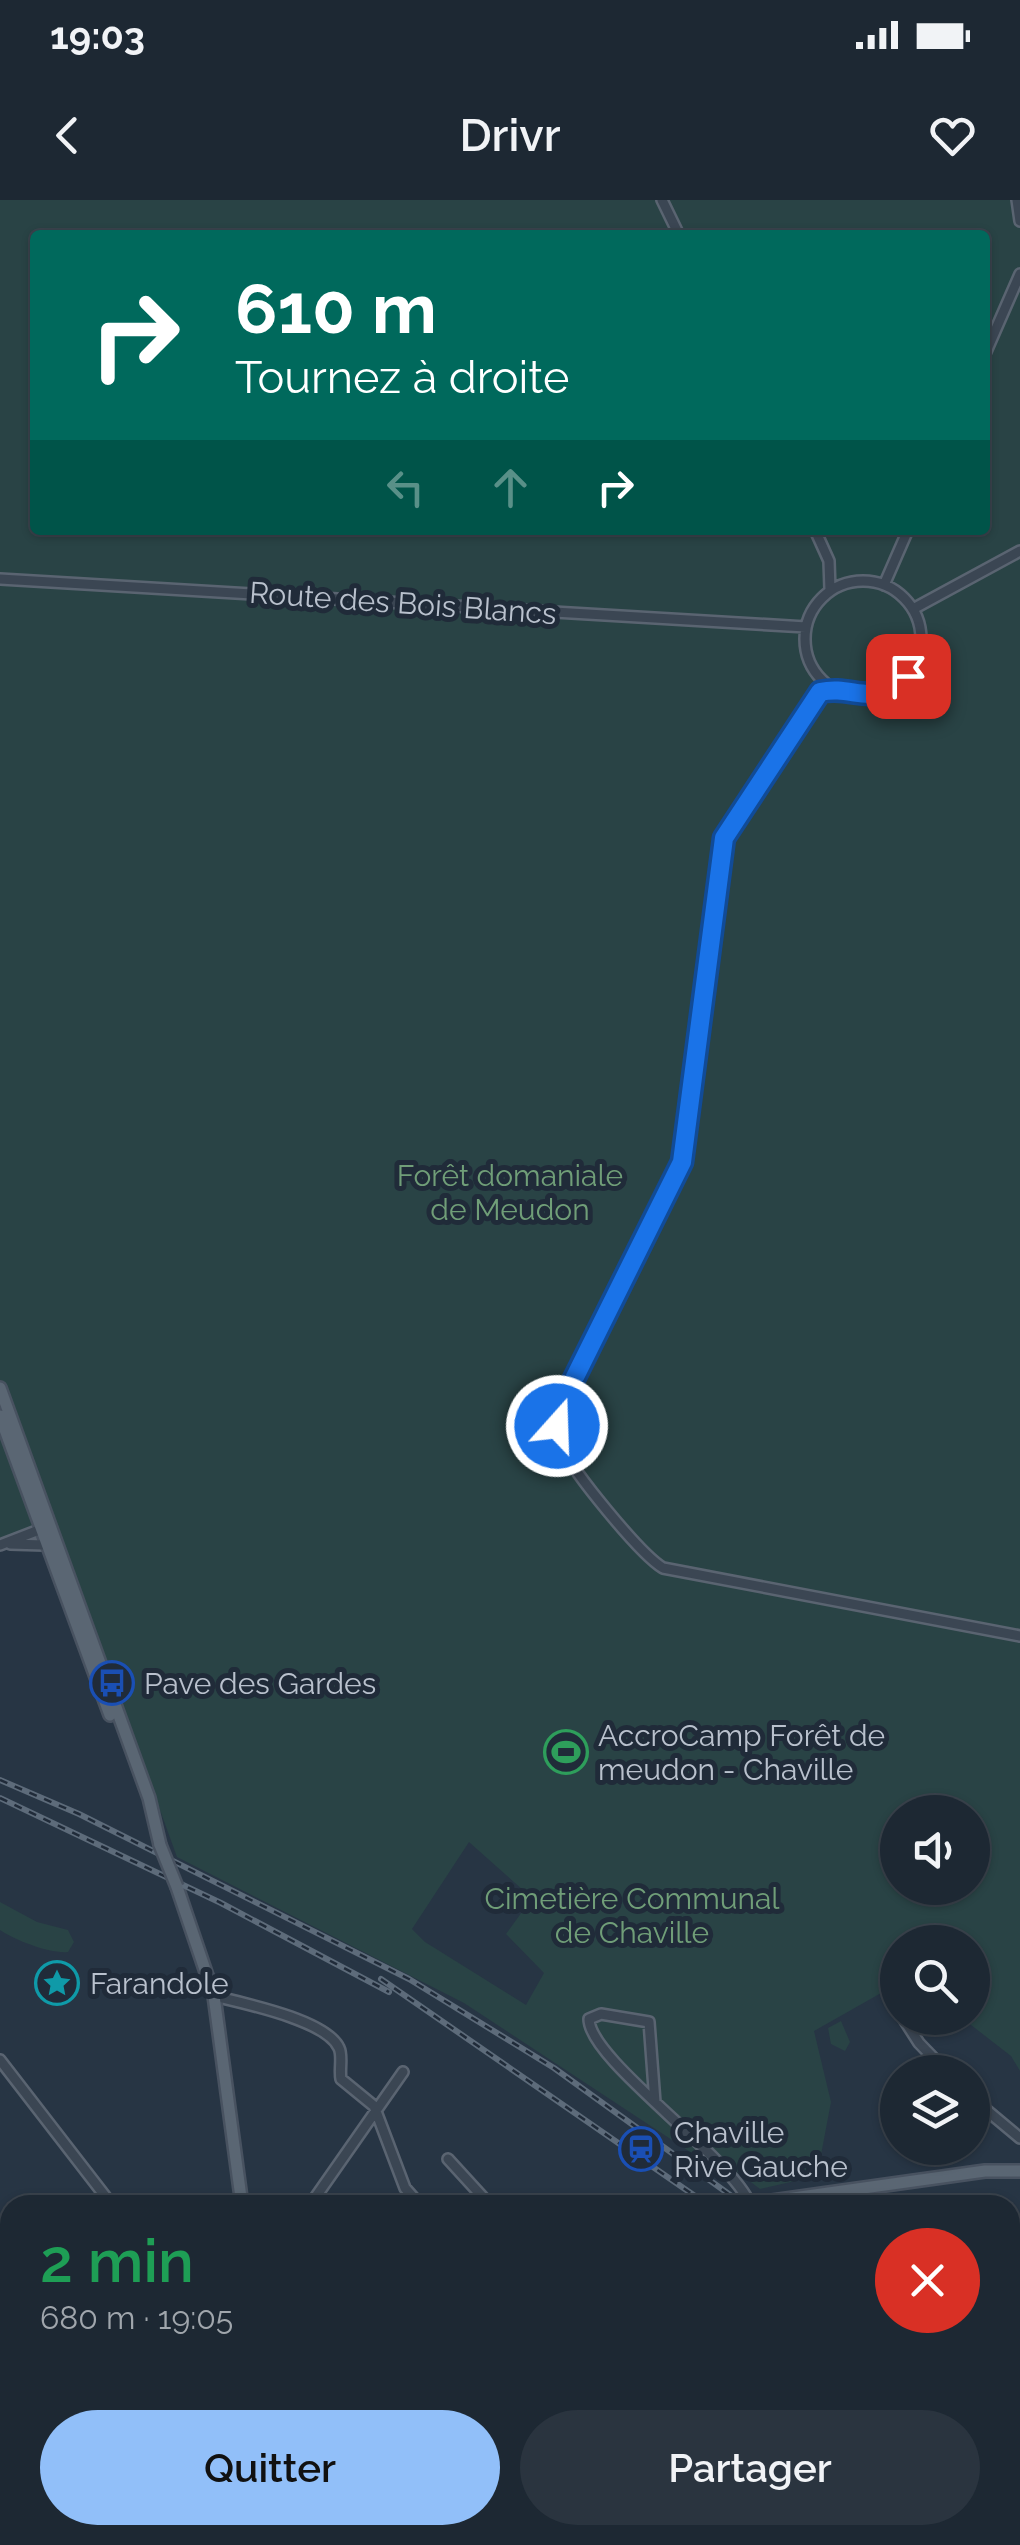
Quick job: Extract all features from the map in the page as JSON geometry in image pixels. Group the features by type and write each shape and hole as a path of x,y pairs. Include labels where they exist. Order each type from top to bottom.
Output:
{"main road":[{"path":"0,1388 50,1543 149,1798 160,1844 214,1996 241,2195"},
{"path":"0,1416 45,1529"},
{"path":"827,2195 985,2171 1020,2171"}],"street":[{"path":"662,200 677,230"},
{"path":"1016,200 1020,221"},
{"path":"990,343 1020,274"},
{"path":"817,535 829,562 830,590"},
{"path":"884,584 906,535"},
{"path":"913,609 1020,552"},
{"path":"829,562 850,582"},
{"name":"Route des Bois Blancs","path":"0,579 806,627"},
{"path":"850,582 884,584 913,609 920,629 920,652 908,676 875,696 858,697 834,689 809,660 806,627 815,606 830,590 850,582"},
{"path":"834,689 812,700 724,838 682,1162 563,1401 558,1434 571,1462 645,1554 663,1568 1020,1636"},
{"path":"4,1544 45,1529"},
{"path":"4,1544 50,1543"},
{"path":"214,1996 320,2030 340,2050 343,2083 376,2110 410,2194"},
{"path":"655,2102 649,2022 601,2014 588,2019 594,2037 655,2102 739,2185 745,2195"},
{"path":"915,2035 932,2055"},
{"path":"0,2060 104,2195"},
{"path":"317,2195 403,2072"},
{"path":"990,2113 1020,2138"},
{"path":"448,2159 480,2195"},
{"path":"1020,2425 1020,2446"}],"green space":[{"name":"Forêt domaniale de Meudon","path":"0,200 1020,200 1020,2071 1011,2056 984,2035 990,2035 990,1925 880,1925 880,1994 814,2031 831,2102 817,2176 760,2189 719,2158 710,2165 464,2003 177,1857 57,1525 0,1540","holes":["469,1842 532,1898 506,1934 544,1973 526,2005 425,1942 412,1929"]},
{"path":"0,1902 37,1922 68,1930 74,1942 68,1952 33,1946 0,1930"},
{"path":"841,2021 850,2042 845,2051 831,2044 828,2028"}],"railway":[{"path":"0,1780 79,1814 409,1979 554,2068 730,2195"},
{"path":"0,1798 221,1903 389,1992"},
{"path":"381,1979 694,2195"}],"place":[{"name":"Pave des Gardes","path":"112,1683"},
{"name":"AccroCamp Forêt de meudon - Chaville","path":"566,1752"},
{"name":"Farandole","path":"57,1983"},
{"name":"Chaville Rive Gauche","path":"641,2149"}],"route":[{"path":"557,1426 563,1401 682,1162 724,838 820,692 834,689 858,697 875,696 898,686 908,676"}],"park label":[{"name":"Cimetière Communal de Chaville","path":"632,1915"}]}
